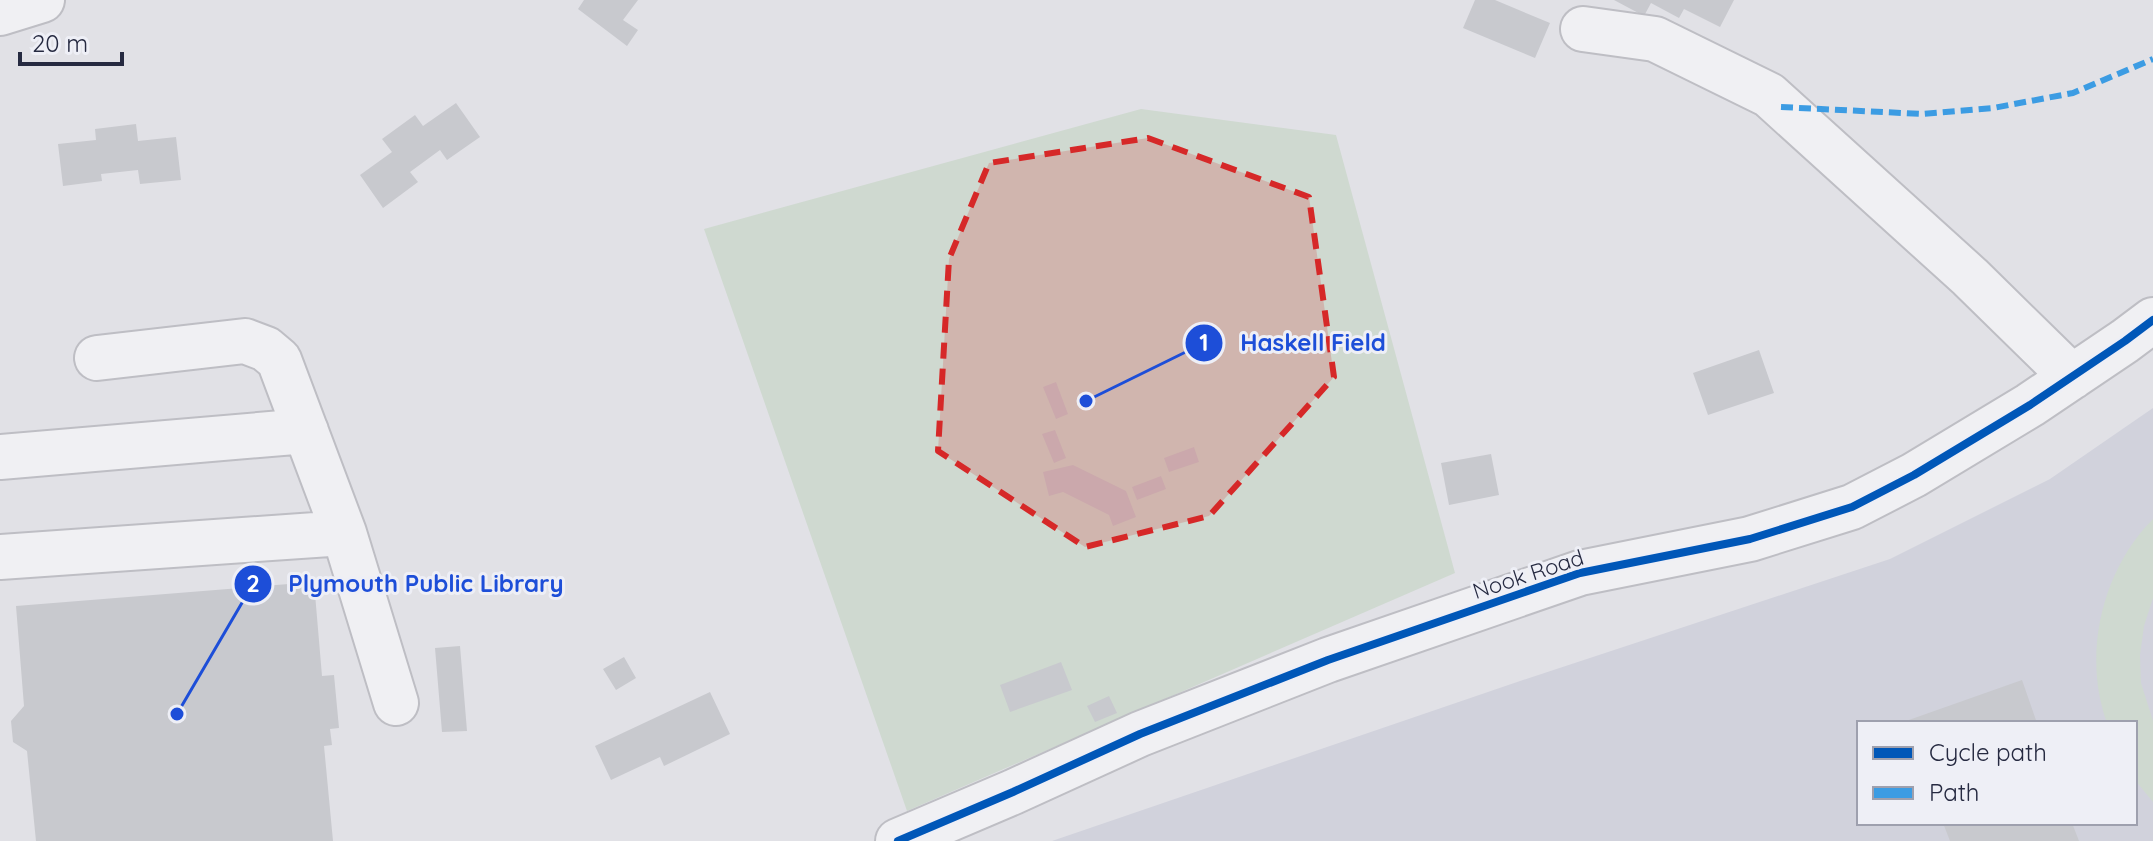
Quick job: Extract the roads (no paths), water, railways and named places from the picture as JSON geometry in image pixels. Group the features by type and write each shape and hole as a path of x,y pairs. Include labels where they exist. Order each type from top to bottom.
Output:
{"street":[{"path":"0,13 42,0"},
{"path":"1583,29 1655,39 1769,95 1970,277 2072,377"},
{"name":"Nook Road","path":"898,841 1130,738 1328,660 1580,573 1750,539 1852,507 1914,475 1992,428 2153,320"},
{"path":"97,358 245,341 266,349 279,360 344,533 396,703"},
{"path":"0,457 306,431"},
{"path":"0,557 344,533"}],"place":[{"name":"Haskell Field","path":"1086,401"},
{"name":"Plymouth Public Library","path":"177,714"}]}
